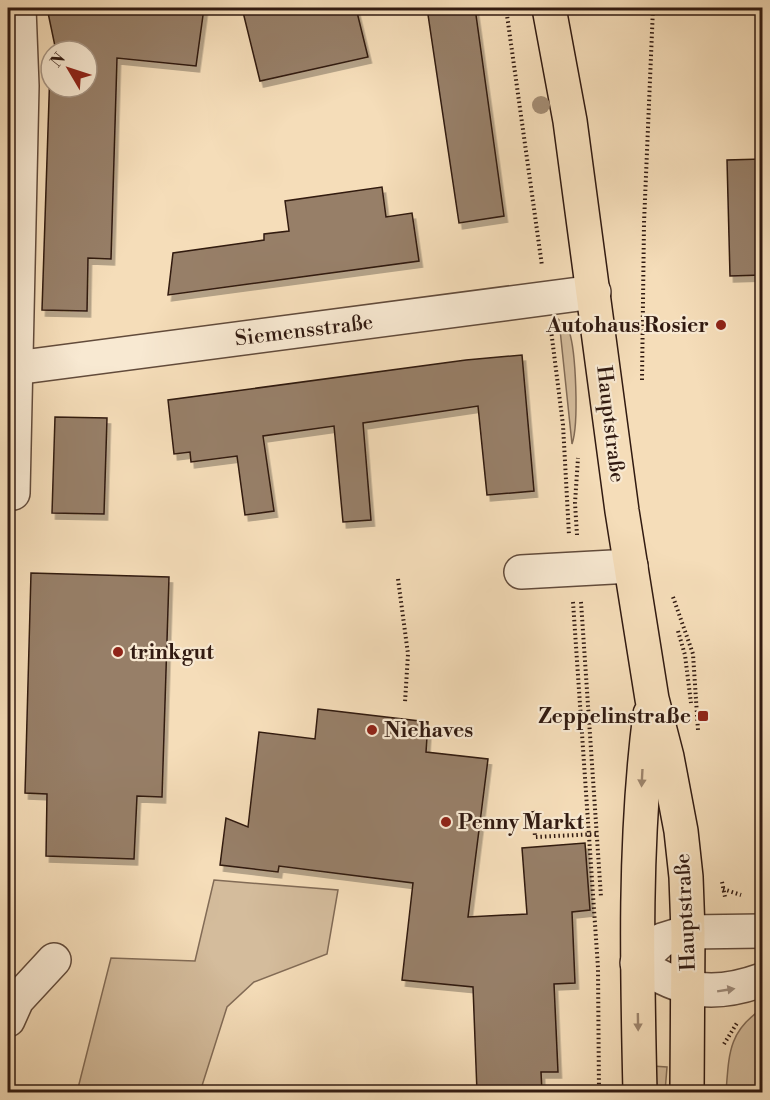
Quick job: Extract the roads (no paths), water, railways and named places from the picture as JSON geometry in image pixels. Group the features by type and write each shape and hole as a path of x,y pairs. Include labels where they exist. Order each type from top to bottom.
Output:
{"main road":[{"name":"Hauptstraße","path":"549,8 570,121 631,566 652,699 667,757 681,831 686,877 688,932 687,1092"},
{"name":"Hauptstraße","path":"640,1092 637,963 642,770 652,699"}],"street":[{"path":"13,493 22,86 15,22"},
{"name":"Siemensstraße","path":"15,368 594,292"},
{"path":"521,572 631,566"},
{"path":"762,931 688,932 662,940 637,963 662,979 689,988 715,992 741,988 762,980"},
{"path":"8,1020 17,1000 54,960"}],"place":[{"name":"Autohaus Rosier","path":"721,325"},
{"name":"trinkgut","path":"118,652"},
{"name":"Zeppelinstraße","path":"703,716"},
{"name":"Niehaves","path":"372,730"},
{"name":"Penny Markt","path":"446,822"}]}
